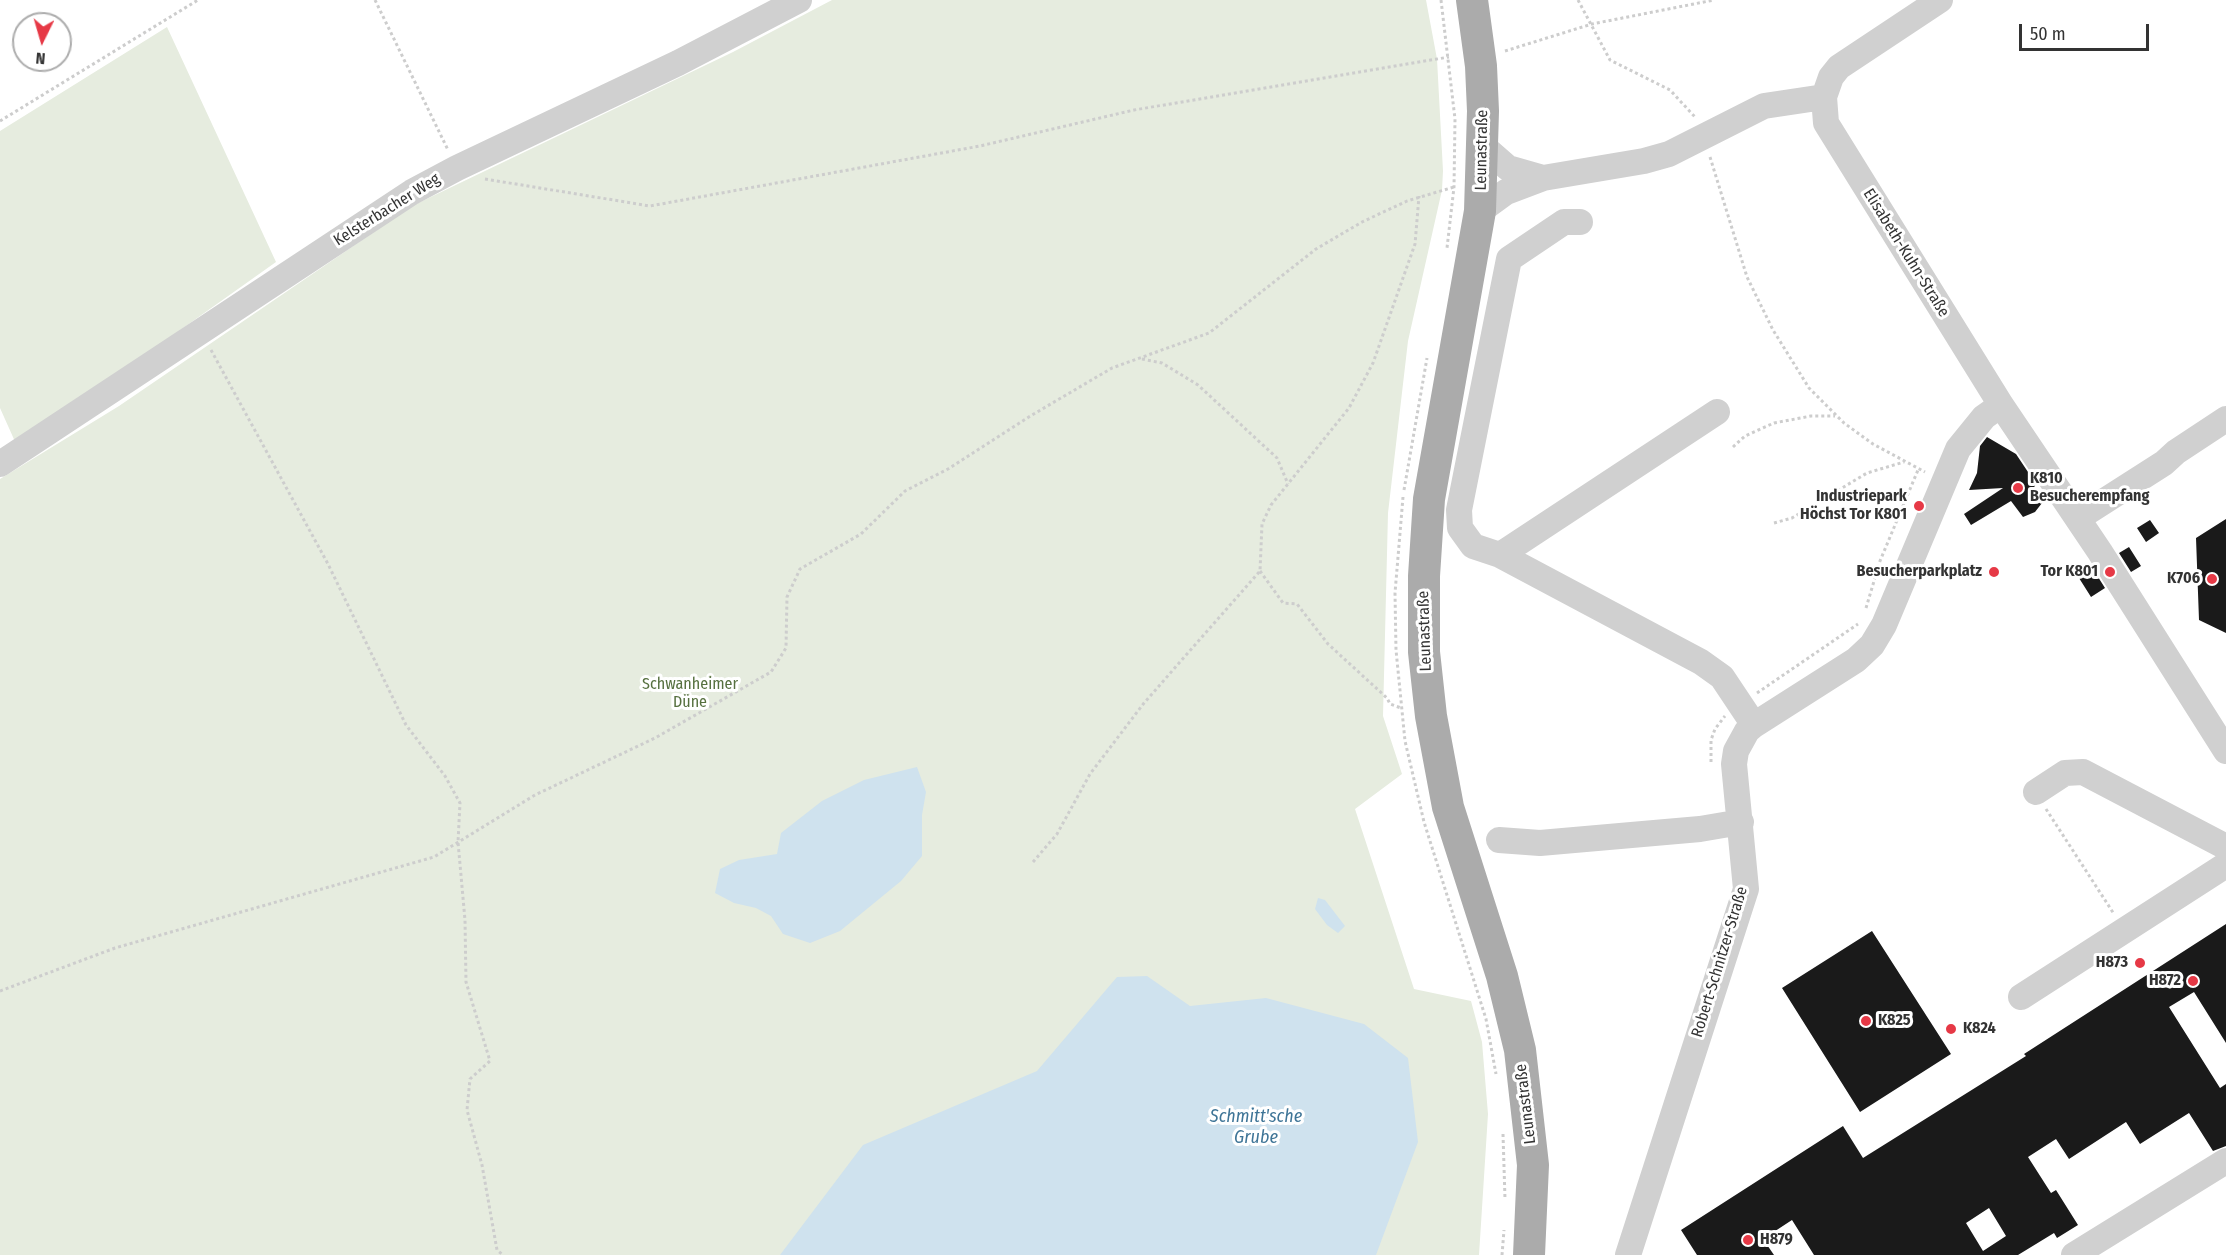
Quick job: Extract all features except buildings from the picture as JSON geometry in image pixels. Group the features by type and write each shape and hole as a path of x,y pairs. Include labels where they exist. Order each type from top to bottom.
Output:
{"main road":[{"name":"Leunastraße","path":"1472,5 1481,66 1484,147 1480,211 1430,499 1424,576 1424,652 1431,716 1448,807 1502,976 1520,1050 1533,1165 1529,1255"}],"street":[{"name":"Kelsterbacher Weg","path":"0,464 202,332 356,226 457,168 678,63 799,0"},
{"path":"1480,211 1506,192 1543,178 1644,161 1669,154 1764,106 1824,97 1831,77 1839,67 1940,0"},
{"name":"Elisabeth-Kuhn-Straße","path":"1824,97 1824,116 1831,132 2001,405 2078,518 2226,751"},
{"path":"1484,147 1508,168 1543,178"},
{"path":"1580,222 1564,222 1509,259 1459,510 1460,528 1473,546 1500,555 1701,662 1722,677 1754,725"},
{"name":"Robert-Schnitzer-Straße","path":"1628,1255 1746,889 1734,764 1736,751 1747,731 1754,725 1856,660 1872,645 1884,625 1958,449 1984,417 2001,405"},
{"path":"1500,555 1717,412"},
{"path":"2078,518 2226,420"},
{"path":"2036,792 2064,773 2084,772 2226,847"},
{"path":"1498,840 1540,843 1701,829 1741,822"},
{"path":"2020,997 2226,866"},
{"path":"2074,1255 2226,1161"}],"path":[{"path":"0,121 198,0"},
{"path":"375,0 457,168 471,177 650,206 980,146 1134,110 1449,57"},
{"path":"1578,0 1610,60 1670,90 1684,102 1697,119 1734,241 1761,308 1809,388 1836,416 1873,444 1918,470 1880,561 1865,612"},
{"path":"1505,51 1592,24 1714,0"},
{"path":"0,991 115,948 434,857 535,795 655,738 771,672 786,648 787,597 800,569 861,534 905,491 948,469 1112,368 1209,333 1316,249 1362,222 1419,196 1454,187"},
{"path":"1401,708 1390,704 1387,698 1328,644 1297,604 1283,603 1260,572 1262,524 1271,505 1349,408 1373,363 1415,244 1419,196"},
{"path":"202,332 328,564 406,725 430,760 446,776 460,803 458,842 465,920 466,982 490,1061 470,1079 466,1094 467,1110 482,1165 497,1250 503,1255"},
{"path":"1139,358 1162,363 1198,385 1277,458 1288,484"},
{"path":"1733,447 1745,436 1773,423 1811,416 1836,416"},
{"path":"1774,523 1792,518 1867,473 1904,462"},
{"path":"1033,862 1057,834 1089,774 1144,703 1260,572"},
{"path":"1712,771 1710,750 1715,729 1740,704 1860,622"},
{"path":"2036,792 2125,930"}],"green space":[{"name":"Schwanheimer Düne","path":"832,0 1426,0 1437,59 1443,171 1442,190 1408,341 1388,513 1383,716 1402,774 1355,809 1414,989 1471,1001 1482,1042 1488,1114 1479,1255 0,1255 0,479 119,406 412,206 733,52"},
{"path":"167,27 276,262 17,446 0,408 0,131"}],"water":[{"path":"917,767 926,792 922,815 922,856 901,881 840,931 810,943 783,934 771,916 756,908 734,903 715,893 720,869 739,860 777,854 781,833 822,801 864,780"},
{"path":"1318,898 1325,900 1345,926 1338,933 1327,925 1315,909"},
{"name":"Schmitt'sche Grube","path":"1147,976 1190,1006 1266,998 1364,1024 1408,1058 1418,1142 1376,1255 780,1255 863,1145 1037,1071 1117,977"}],"place":[{"name":"K810 Besucherempfang","path":"2018,488"},
{"name":"Industriepark Höchst Tor K801","path":"1919,506"},
{"name":"Besucherparkplatz","path":"1994,572"},
{"name":"Tor K801","path":"2110,572"},
{"name":"K706","path":"2212,579"},
{"name":"H873","path":"2140,963"},
{"name":"H872","path":"2193,981"},
{"name":"K825","path":"1866,1021"},
{"name":"K824","path":"1951,1029"},
{"name":"H879","path":"1748,1240"}]}
